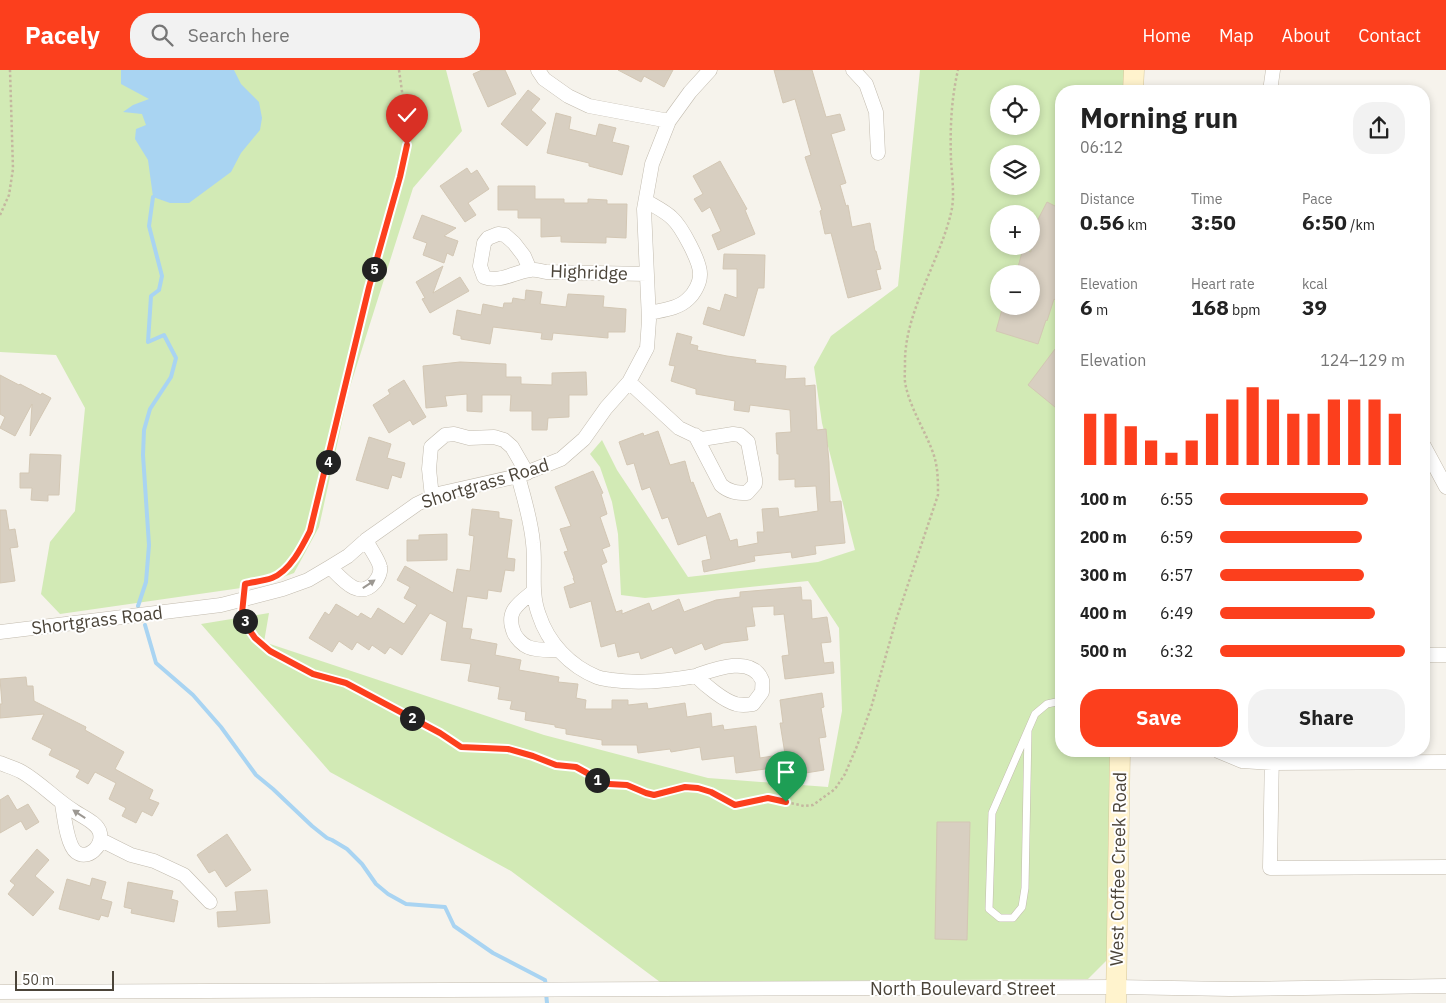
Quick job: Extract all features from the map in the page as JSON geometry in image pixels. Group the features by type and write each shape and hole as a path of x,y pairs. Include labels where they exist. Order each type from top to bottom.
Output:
{"street":[{"path":"538,70 544,79 568,96 589,106 669,121"},
{"name":"Shortgrass Road","path":"0,632 221,605 283,589 308,580 330,568 417,504 438,494 523,474 561,459 584,439 606,408 629,382 647,348 649,313 644,209 652,164 669,121 690,92 710,70"},
{"path":"853,70 866,84 876,112 878,152"},
{"path":"1133,85 1134,70"},
{"path":"1271,85 1273,70"},
{"path":"646,201 671,216 678,225 699,266 700,276 696,288 688,299 674,307 649,313"},
{"name":"Highridge","path":"530,270 647,274"},
{"path":"629,382 680,428 695,435 702,439 733,434 740,435 748,442 756,479 755,484 747,493 736,493 726,490 721,485 695,435"},
{"path":"432,497 429,469 431,447 445,435 454,434 469,438 494,437 504,440 512,446 523,474 534,544 534,591 538,615 550,641 569,661 598,678 632,682 670,681 696,676"},
{"path":"1430,457 1446,487"},
{"path":"330,568 348,585 354,588 360,589 372,584 379,574 380,567 366,540"},
{"path":"534,591 518,604 512,614 510,622 515,636 526,646 559,650"},
{"path":"1430,656 1446,655"},
{"name":"West Coffee Creek Road","path":"1116,995 1120,757"},
{"path":"1232,757 1242,761 1272,757 1446,762"},
{"path":"1272,757 1270,868 1446,868"},
{"path":"0,764 21,772 39,784 62,804 96,826 100,832 101,840 92,852 81,854 76,852 72,846 62,804"},
{"path":"101,840 131,855 154,861 184,875 210,902"},
{"name":"North Boulevard Street","path":"0,992 555,989 1116,995 1239,988 1446,986"}],"lane":[{"path":"1028,731 1025,888 1022,907 1013,918 1000,918 988,909 992,813 1035,714 1047,704 1055,702"}],"path":[{"path":"0,215 9,195 13,169 10,70"},
{"path":"273,578 284,570 298,553 310,531 369,287 400,177 407,145 407,127 399,70"},
{"path":"244,600 242,613 246,625 255,638 270,651 313,674 346,683 432,729 461,747 508,749 556,765 576,767 599,781 609,784 627,785 654,795 685,787 698,788 711,792 735,805 768,798 804,806 813,805 835,789 845,774 871,708 896,620 938,494 938,473 933,451 913,408 906,386 905,354 906,339 913,315 952,212 952,110 958,70"}],"green space":[{"path":"0,70 446,70 462,131 413,188 349,390 319,527 294,573 248,587 60,614 41,594 50,542 75,511 85,408 56,355 0,352"},
{"path":"920,70 1126,70 1126,85 1055,85 1055,757 1112,757 1107,960 1088,979 660,982 511,871 330,772 201,624 269,613 264,642 544,735 708,778 828,787 842,711 839,628 808,581 645,598 621,595 618,534 612,502 600,467 590,454 602,440 617,470 688,577 818,562 855,550 822,423 814,367 831,336 898,286"}],"water":[{"path":"121,70 234,70 241,84 259,102 262,118 260,130 241,153 231,172 189,203 170,203 153,197 148,160 135,139 136,129 146,125 142,114 123,112 133,105 149,99 121,84"}],"building":[{"path":"482,70 505,70 516,94 488,107 473,74"},
{"path":"618,70 673,70 664,87 644,76 641,82"},
{"path":"774,70 812,70 826,117 840,114 845,130 831,134 846,183 840,185 846,206 848,205 852,227 870,223 875,251 881,269 876,270 881,289 848,298 831,233 825,234 820,211 822,210 805,157 811,155 795,99 783,103"},
{"path":"528,90 540,99 531,110 546,123 527,146 501,124"},
{"path":"556,113 571,117 569,129 596,136 599,124 616,128 612,142 629,146 622,175 589,166 589,163 547,153"},
{"path":"720,161 747,209 745,210 755,234 718,250 712,235 721,231 710,207 702,212 694,199 703,194 693,176"},
{"path":"467,168 471,174 477,170 489,189 468,203 476,215 465,222 440,186"},
{"path":"498,186 535,186 535,199 564,199 564,203 588,203 588,199 607,200 607,204 627,204 626,238 606,237 606,243 561,242 561,236 541,237 541,218 518,218 518,210 498,210"},
{"path":"1047,202 1055,206 1055,300 1038,344 996,331 1000,315 1040,315 1040,265 1019,265 1021,255 1040,255 1040,216"},
{"path":"422,215 456,228 444,236 458,241 453,256 447,253 444,263 423,255 427,243 413,238"},
{"path":"724,254 765,255 764,288 758,288 744,336 703,324 708,307 720,311 725,294 737,298 737,269 723,269"},
{"path":"443,266 433,293 460,277 469,291 430,313 422,299 425,298 416,282"},
{"path":"526,290 542,292 540,304 566,307 568,294 604,296 603,307 626,309 625,332 608,332 608,338 553,333 552,340 541,339 542,333 493,327 490,344 461,339 461,336 453,334 457,310 481,315 483,304 503,308 504,303 512,303 513,298 525,300"},
{"path":"677,333 692,337 690,344 698,346 697,350 756,360 755,363 786,366 785,379 805,378 805,386 815,385 817,430 826,429 830,502 841,501 845,543 815,546 816,554 792,558 791,552 754,556 755,561 704,572 702,561 711,559 706,535 678,545 668,517 662,519 650,487 642,490 634,463 627,465 619,442 643,433 644,436 658,431 670,465 685,461 691,483 693,482 707,518 720,513 730,541 737,539 738,547 758,543 757,532 764,532 762,509 778,508 779,517 818,511 816,486 795,487 795,479 779,480 779,454 777,454 776,433 791,432 790,410 750,405 749,412 734,410 735,401 696,394 696,389 671,381 675,366 669,365"},
{"path":"1055,349 1055,407 1028,385"},
{"path":"460,362 506,364 506,377 521,377 521,384 552,385 552,373 586,372 587,395 569,395 569,417 548,418 547,430 532,430 532,411 510,411 511,395 482,395 482,412 467,411 467,394 445,396 447,406 426,408 423,366"},
{"path":"0,375 51,398 30,436 32,404 15,436 0,428 5,417 0,414"},
{"path":"404,380 426,417 413,425 410,420 389,433 373,405 390,394 388,390"},
{"path":"369,437 391,444 387,458 405,463 401,478 392,475 388,489 356,480"},
{"path":"30,454 61,455 59,495 48,495 48,501 31,500 32,488 20,488 20,473 29,473"},
{"path":"593,471 603,493 601,494 607,514 600,517 610,546 602,549 607,562 601,565 616,612 622,610 622,614 649,603 652,611 679,599 684,612 716,600 740,597 740,592 801,587 802,600 811,600 812,619 827,617 831,642 821,643 824,663 833,662 834,673 785,679 782,656 789,655 784,614 774,615 774,606 752,607 755,626 746,627 748,640 723,643 705,650 702,643 675,654 672,647 641,659 639,652 618,657 615,643 601,647 591,601 570,608 564,587 575,583 564,552 568,551 560,529 571,526 555,487"},
{"path":"472,509 499,512 499,518 512,520 507,558 515,559 514,571 505,570 501,592 488,590 487,599 467,596 462,628 472,629 470,639 497,644 495,655 521,660 519,670 559,677 558,682 578,684 576,698 586,700 585,709 612,709 612,700 628,700 628,705 647,703 648,709 685,703 687,717 711,713 712,727 723,725 724,730 756,726 760,758 785,754 780,723 783,723 780,700 822,693 824,707 821,708 826,737 819,738 824,770 781,777 780,767 736,773 734,756 702,760 700,747 671,752 670,749 638,753 637,745 602,745 602,740 566,734 566,729 555,727 555,725 525,720 526,712 510,709 512,701 498,699 500,687 468,681 471,664 441,660 447,622 430,613 402,655 390,647 385,654 372,645 369,650 357,642 352,650 339,641 332,652 309,638 325,612 329,615 336,604 358,617 361,613 371,619 378,608 404,624 417,605 404,598 410,587 397,580 405,566 453,593 457,569 470,571 474,536 469,535"},
{"path":"0,510 6,510 9,530 15,529 18,547 10,548 15,581 0,583"},
{"path":"447,534 447,560 407,561 407,540 419,540 419,535"},
{"path":"26,677 27,686 33,686 34,701 86,727 85,730 124,752 115,769 153,790 149,799 159,803 152,816 142,811 136,823 122,816 126,808 109,799 116,783 95,772 88,784 76,777 80,770 49,755 52,749 32,739 44,714 0,718 0,704 2,704 0,679"},
{"path":"8,795 17,810 28,804 39,822 26,830 21,821 0,833 0,800"},
{"path":"937,822 970,822 967,940 935,939"},
{"path":"227,834 251,870 226,887 215,870 209,873 197,855"},
{"path":"37,849 49,860 35,876 54,892 33,916 8,894 15,885 10,881"},
{"path":"92,878 106,882 101,899 112,902 108,917 101,915 99,920 59,909 67,879 90,886"},
{"path":"128,882 173,891 171,899 178,901 174,922 131,913 132,909 124,907"},
{"path":"267,890 270,923 218,927 217,912 237,911 235,892"}],"waterway":[{"path":"138,606 146,582 149,545 143,455 144,430 150,409 171,377 176,358 164,335 148,342 151,296 159,290 162,276 149,226 153,197"},
{"path":"145,625 156,663 193,695 221,727 256,775 312,826 327,838 347,849 362,864 376,884 388,894 406,904 445,907 454,926 493,953 545,980 546,986"},
{"path":"546,993 547,1003"}],"route":[{"path":"407,145 400,177 369,287 318,505 310,531 298,553 284,570 273,578 245,584 242,613 246,625 255,638 270,651 301,669 346,683 440,733 461,747 508,749 556,765 576,767 599,781 609,784 627,785 654,795 685,787 711,792 735,805 768,798 786,802"}]}
